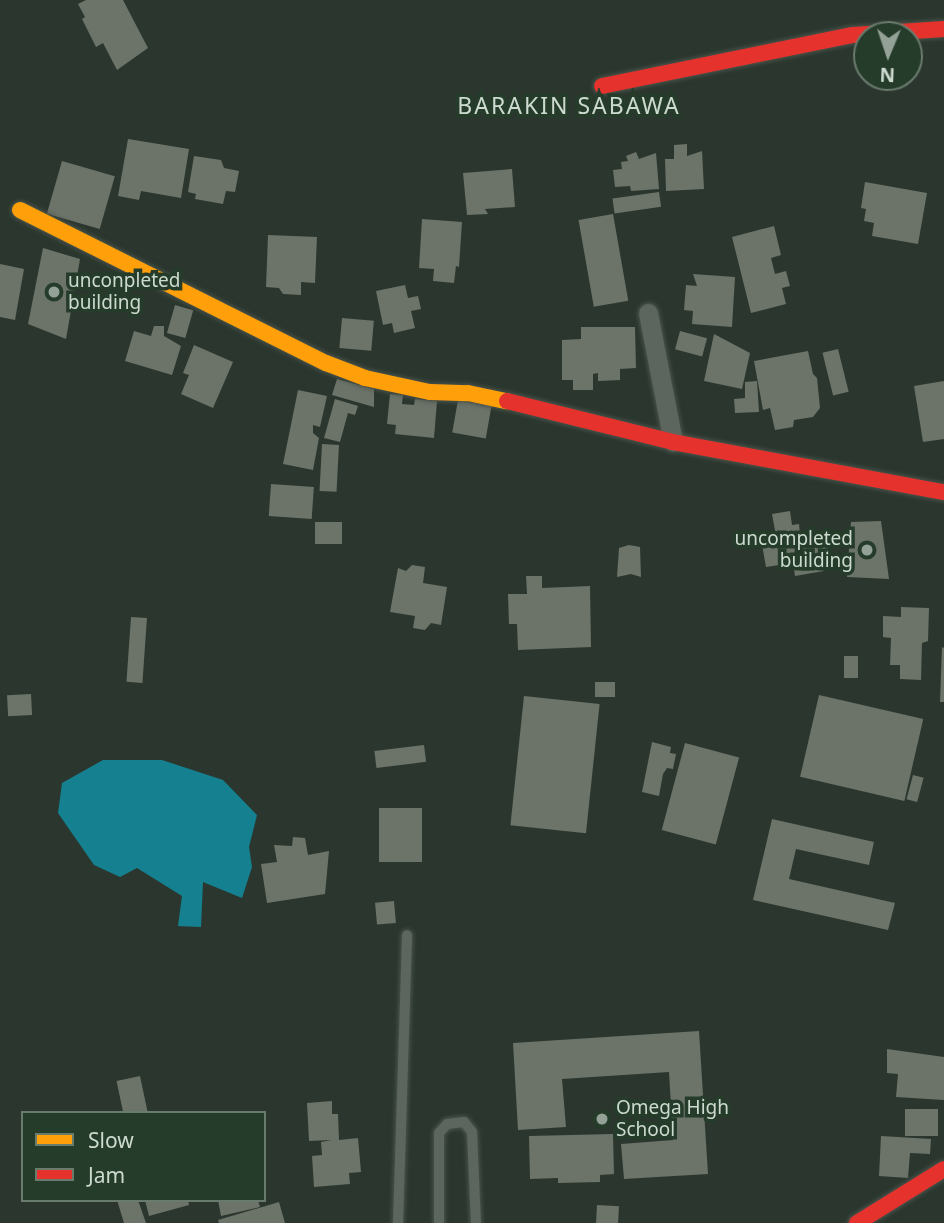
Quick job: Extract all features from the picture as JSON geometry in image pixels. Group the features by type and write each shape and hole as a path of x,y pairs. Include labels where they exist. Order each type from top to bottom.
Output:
{"street":[{"path":"602,86 853,35 944,29"},
{"path":"20,211 326,363 365,378 430,392 468,393 496,398 673,442 944,492"},
{"path":"648,313 673,442"},
{"path":"857,1223 944,1169"}],"lane":[{"path":"398,1223 407,935"},
{"path":"439,1223 439,1133 447,1124 464,1122 472,1132 476,1223"}],"water":[{"path":"103,760 162,760 223,780 257,815 249,847 252,867 242,898 203,882 201,927 178,926 182,896 137,868 120,877 94,865 58,813 62,783"}],"building":[{"path":"86,0 123,0 148,48 117,70 103,43 96,47 82,19 85,17 78,4"},
{"path":"128,139 189,149 181,198 141,191 139,200 118,196"},
{"path":"687,144 687,156 702,151 704,189 666,191 665,159 674,159 674,145"},
{"path":"636,152 639,159 656,153 659,189 631,191 630,186 615,187 613,170 622,169 621,162 628,161 626,156"},
{"path":"194,156 221,160 224,168 239,171 235,192 226,191 223,204 195,199 196,194 188,192"},
{"path":"62,161 115,176 100,229 47,214"},
{"path":"512,169 515,207 485,209 488,214 467,215 463,173"},
{"path":"865,182 927,193 918,244 872,236 874,223 864,221 866,209 861,208"},
{"path":"659,192 661,207 615,213 612,199"},
{"path":"613,214 628,301 594,307 579,220"},
{"path":"422,219 462,222 459,267 456,266 454,283 433,281 434,269 419,268"},
{"path":"774,226 781,255 771,258 775,274 786,271 790,286 782,288 786,304 751,313 732,237"},
{"path":"268,235 317,237 315,283 301,282 301,295 283,294 279,288 266,287"},
{"name":"unconpleted building","path":"43,248 80,259 66,339 28,324"},
{"path":"0,264 24,269 15,320 0,317"},
{"path":"693,274 735,277 732,327 692,324 693,311 684,310 686,285 697,286"},
{"path":"405,285 408,298 418,296 421,309 411,311 415,328 394,333 392,323 383,325 376,291"},
{"path":"175,305 193,310 185,338 167,333"},
{"path":"342,318 374,321 371,351 339,348"},
{"path":"154,326 164,326 164,336 181,346 172,375 125,361 134,331 151,336"},
{"path":"581,327 635,327 636,368 620,369 620,380 598,381 598,373 593,374 593,390 573,390 573,380 562,380 562,340 581,339"},
{"path":"680,331 707,338 702,357 675,349"},
{"path":"714,334 750,353 742,389 704,381"},
{"path":"194,345 233,362 213,408 181,394 189,375 183,373"},
{"path":"838,349 849,392 833,396 822,353"},
{"path":"808,351 813,374 817,378 820,408 813,417 794,420 793,427 775,430 770,408 763,410 754,361"},
{"path":"337,379 374,389 374,407 332,395"},
{"path":"757,381 759,412 735,413 734,399 745,398 745,382"},
{"path":"944,381 944,439 923,442 914,386"},
{"path":"298,390 327,396 320,427 313,425 313,433 319,438 313,470 283,464"},
{"path":"390,394 403,395 402,404 414,405 415,399 437,401 434,438 395,434 396,425 387,424"},
{"path":"335,399 358,406 355,415 348,413 340,442 324,438"},
{"path":"458,400 491,406 486,438 452,432"},
{"path":"322,444 339,445 337,492 320,491"},
{"path":"271,484 314,487 312,519 269,516"},
{"path":"790,511 792,525 799,524 800,535 826,531 829,557 823,558 824,571 795,576 793,563 766,567 761,539 776,536 772,514"},
{"name":"uncompleted building","path":"881,521 889,579 847,577 851,522"},
{"path":"315,522 342,522 342,544 315,544"},
{"path":"629,545 640,547 641,577 631,574 617,577 619,548"},
{"path":"412,565 425,567 423,583 447,587 441,625 431,623 425,630 413,628 415,616 390,612 398,568 406,571"},
{"path":"526,576 542,576 542,588 590,586 591,647 518,650 517,624 509,624 508,594 527,594"},
{"path":"901,607 929,608 928,641 922,643 921,680 900,679 900,665 890,665 891,638 883,637 883,616 901,617"},
{"path":"131,617 147,618 142,683 126,682"},
{"path":"942,647 944,702 940,702"},
{"path":"844,656 858,656 858,678 844,678"},
{"path":"595,682 615,682 615,697 595,697"},
{"path":"31,694 32,715 8,716 7,695"},
{"path":"819,695 923,719 904,801 800,777"},
{"path":"524,696 600,704 586,833 510,825"},
{"path":"652,742 671,747 670,753 676,754 673,769 667,768 663,774 659,796 642,792"},
{"path":"685,743 739,757 716,844 662,830"},
{"path":"424,745 426,762 376,768 374,751"},
{"path":"913,775 924,778 917,802 907,799"},
{"path":"379,808 422,808 422,862 379,862"},
{"path":"772,819 874,842 869,865 796,849 789,879 895,903 888,930 753,900"},
{"path":"293,837 305,838 308,855 329,851 325,894 267,903 261,864 277,862 274,845 292,846"},
{"path":"394,901 396,923 377,925 375,903"},
{"path":"699,1031 708,1174 624,1179 621,1144 673,1140 669,1072 562,1079 566,1127 518,1130 513,1043"},
{"path":"887,1049 944,1057 944,1100 896,1097 898,1074 887,1073"},
{"path":"140,1076 147,1111 123,1111 117,1081"},
{"path":"332,1101 332,1114 338,1114 339,1140 358,1138 361,1172 349,1173 350,1184 314,1187 312,1156 322,1155 321,1142 332,1140 309,1141 307,1103"},
{"path":"905,1109 938,1109 938,1136 905,1136"},
{"path":"613,1134 614,1174 600,1175 600,1182 558,1183 558,1178 530,1179 529,1136"},
{"path":"881,1136 931,1139 930,1154 910,1153 908,1178 879,1176"},
{"path":"118,1202 139,1202 146,1223 124,1223"},
{"path":"146,1202 188,1202 189,1205 149,1216"},
{"path":"218,1202 259,1202 260,1207 221,1216"},
{"path":"279,1202 285,1223 219,1223 218,1220"},
{"path":"597,1205 619,1206 618,1223 596,1223"}],"traffic: slow":[{"path":"20,210 326,363 365,378 430,392 468,393 507,401"}],"traffic: jam":[{"path":"602,86 853,35 944,29"},
{"path":"507,401 673,442 944,492"},
{"path":"857,1223 944,1169"}],"place":[{"name":"unconpleted building","path":"54,292"},
{"name":"uncompleted building","path":"867,550"},
{"name":"Omega High School","path":"602,1119"}],"district":[{"name":"BARAKIN SABAWA","path":"569,105"}]}
